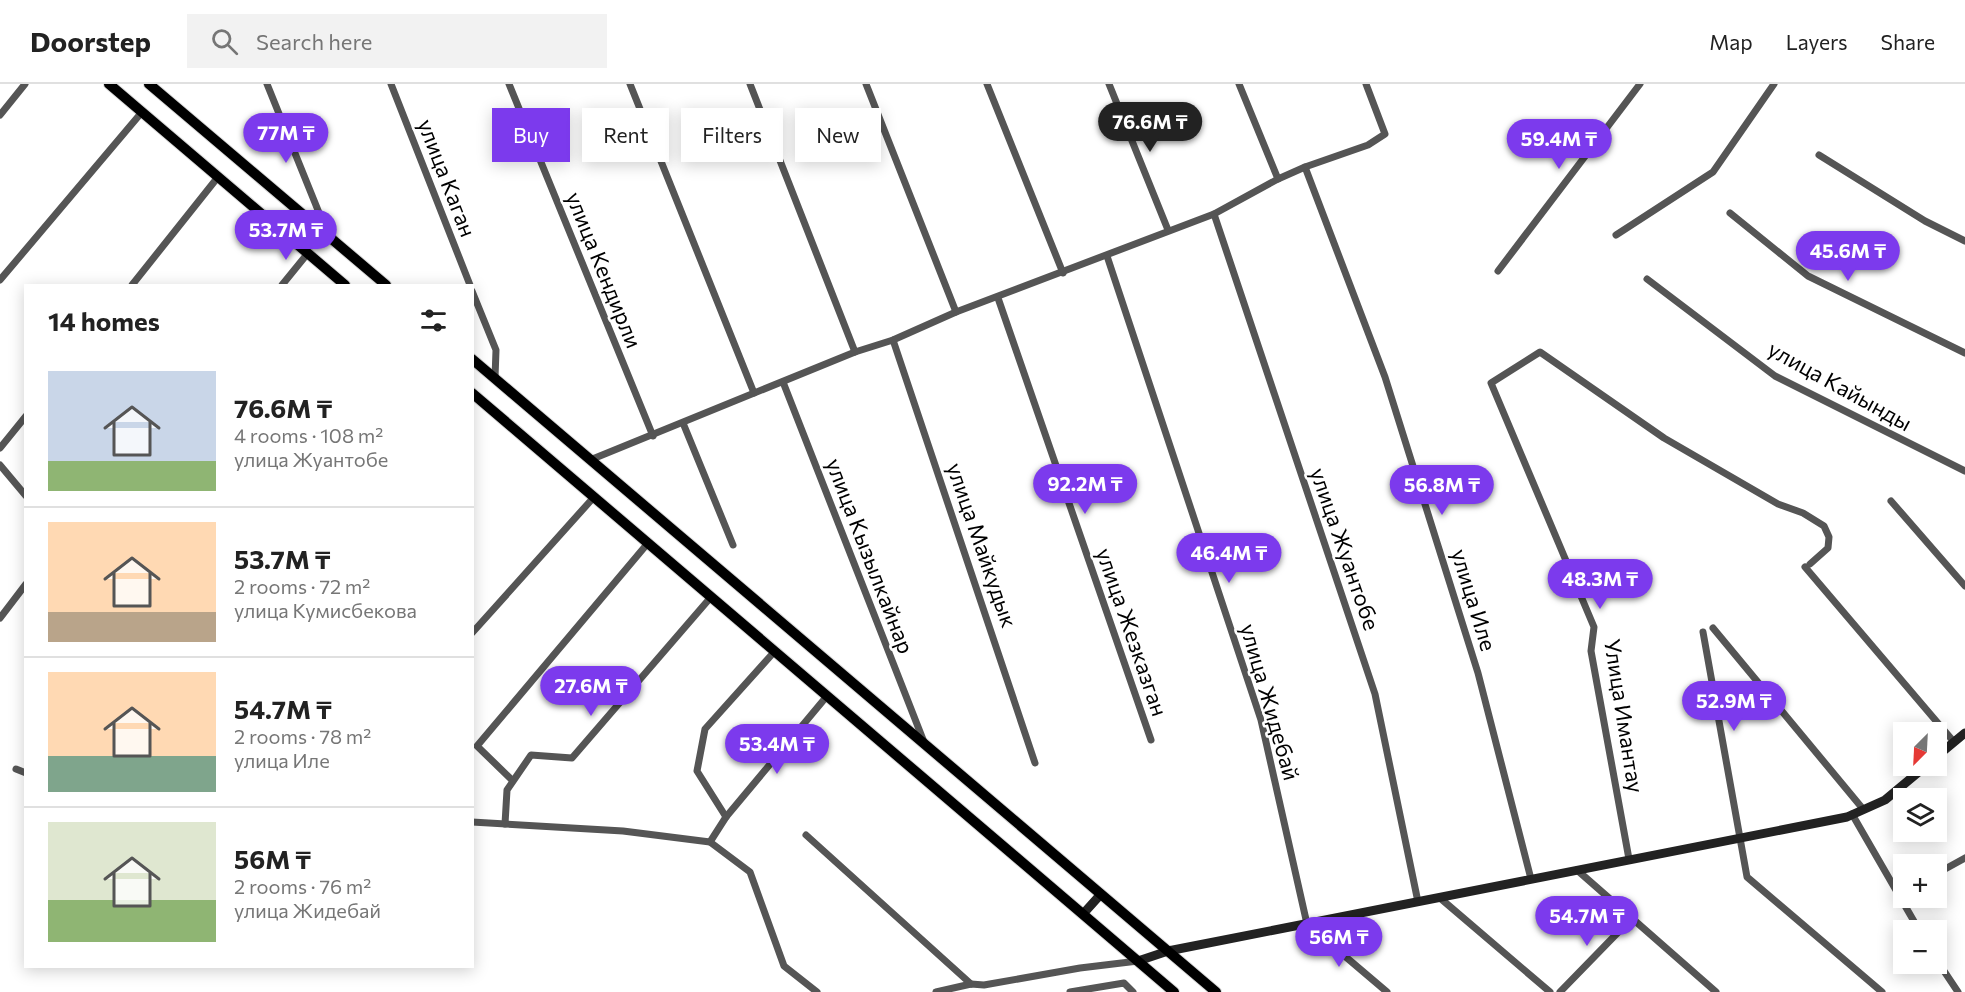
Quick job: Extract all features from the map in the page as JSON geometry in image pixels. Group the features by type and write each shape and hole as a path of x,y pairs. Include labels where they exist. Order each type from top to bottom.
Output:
{"main road":[{"path":"109,84 344,284"},
{"path":"149,84 385,284"},
{"path":"474,361 1216,992"},
{"path":"474,398 594,497 1174,992"}],"street":[{"path":"0,115 25,84"},
{"path":"267,84 328,235"},
{"name":"улица Каган","path":"391,84 470,284"},
{"name":"улица Кендирли","path":"509,84 652,436"},
{"path":"630,84 754,393"},
{"path":"750,84 855,352"},
{"path":"866,84 956,312"},
{"path":"987,84 1063,273"},
{"path":"1109,84 1168,230"},
{"path":"1239,84 1278,179"},
{"path":"590,460 855,352 892,340 956,312 998,298 1214,214 1278,179 1368,145 1384,134 1366,84"},
{"path":"1498,271 1640,84"},
{"path":"1616,235 1713,171 1774,84"},
{"path":"0,280 142,112"},
{"path":"1819,155 1925,221 1965,241"},
{"name":"улица Иле","path":"1305,167 1385,377 1478,673 1531,879"},
{"path":"133,284 218,177"},
{"path":"1730,213 1808,276 1965,353"},
{"name":"улица Жуантобе","path":"1214,214 1375,694 1418,902"},
{"path":"283,284 308,254"},
{"name":"улица Жидебай","path":"1107,256 1261,720 1307,924"},
{"name":"улица Кайынды","path":"1647,279 1775,376 1965,471"},
{"path":"474,296 496,351 495,378"},
{"name":"улица Жезказган","path":"998,298 1151,740"},
{"name":"улица Майкудык","path":"892,340 982,600 1035,763"},
{"name":"Улица Имантау","path":"1629,859 1592,651 1594,627 1491,383 1540,352 1664,438 1778,504 1803,513 1824,526 1829,537 1828,548 1808,565 1954,742"},
{"name":"улица Кызылкайнар","path":"783,382 924,743"},
{"path":"0,448 24,418"},
{"path":"683,423 733,545"},
{"path":"0,465 24,494"},
{"path":"474,631 594,497"},
{"path":"1891,501 1965,586"},
{"path":"512,780 477,746 648,543"},
{"path":"0,618 24,587"},
{"path":"505,824 507,790 531,755 572,758 711,597"},
{"path":"1713,628 1863,809"},
{"path":"1703,633 1747,877 1882,992"},
{"path":"726,817 698,771 705,729 775,651"},
{"path":"711,842 726,817 827,696"},
{"path":"1947,748 1965,733"},
{"path":"16,769 24,772"},
{"path":"936,992 972,984 984,985 1138,961 1168,951 1852,814 1885,800 1914,776"},
{"path":"1852,814 1893,882"},
{"path":"474,822 623,831 711,842 750,872 784,966 817,992"},
{"path":"806,835 972,984"},
{"path":"1947,868 1965,858"},
{"path":"1577,870 1716,992"},
{"path":"1083,914 1101,894"},
{"path":"1440,898 1550,992"},
{"path":"1560,992 1632,918"},
{"path":"1307,924 1387,992"},
{"path":"1946,974 1957,991 1965,985"},
{"path":"1070,992 1124,983 1133,992"},
{"path":"984,985 989,992"}]}
